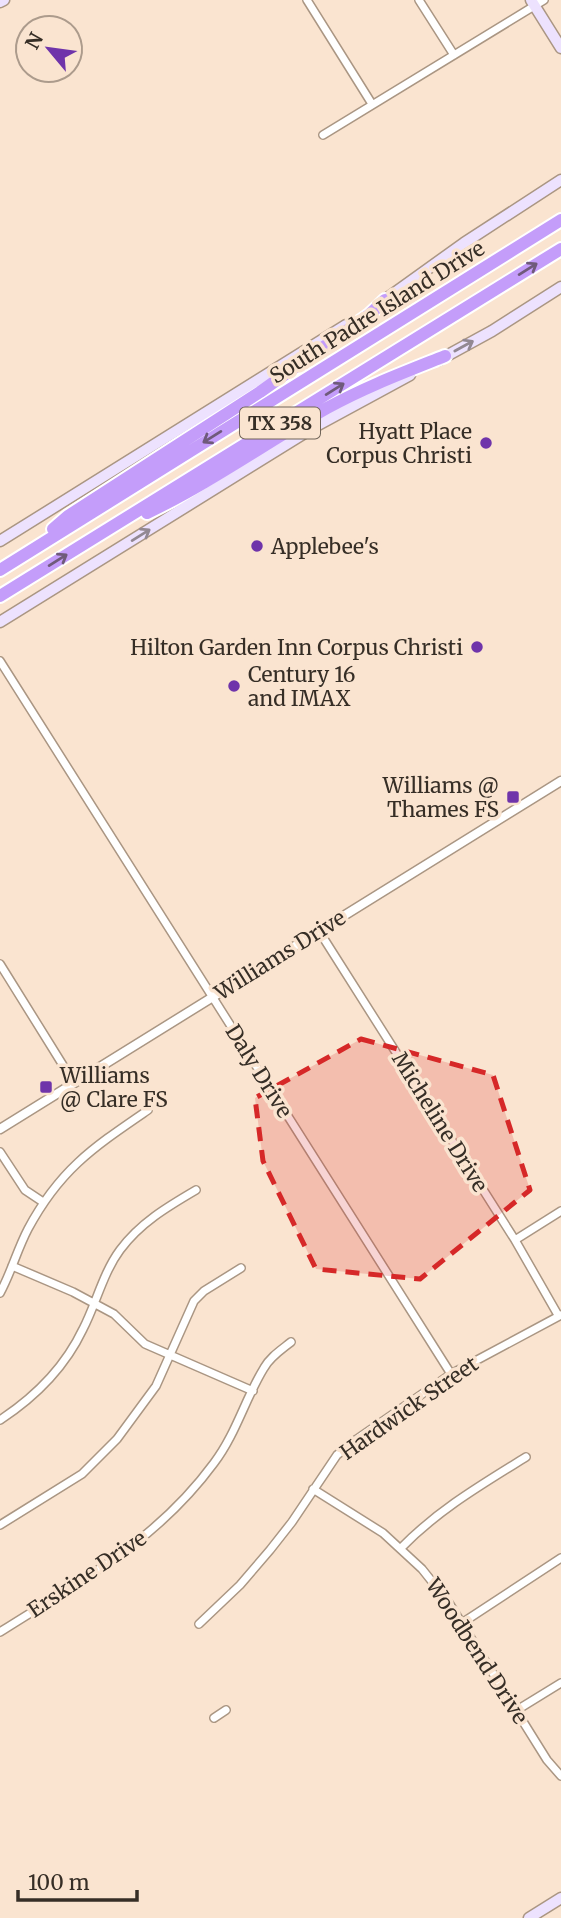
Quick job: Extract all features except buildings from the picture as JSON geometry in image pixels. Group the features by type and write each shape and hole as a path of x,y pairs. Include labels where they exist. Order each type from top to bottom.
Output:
{"highway":[{"name":"South Padre Island Drive","path":"4,567 561,220"},
{"name":"South Padre Island Drive","path":"0,596 561,249"},
{"path":"4,567 68,516 260,392 369,315 385,300"},
{"path":"90,541 162,506 363,389 445,356"}],"main road":[{"path":"537,2 561,48"},
{"path":"0,541 385,300 561,180"},
{"path":"531,199 561,185"},
{"path":"0,622 316,426 492,331 561,287"},
{"path":"528,1918 561,1898"}],"street":[{"path":"307,0 372,104"},
{"path":"419,0 454,55"},
{"path":"323,135 537,2"},
{"name":"Daly Drive","path":"0,661 451,1374"},
{"name":"Williams Drive","path":"0,1129 561,781"},
{"name":"Micheline Drive","path":"320,931 560,1315"},
{"path":"0,964 74,1083"},
{"path":"0,1293 43,1202 74,1164 148,1110"},
{"path":"0,1152 25,1189 43,1202"},
{"path":"0,1420 37,1392 71,1351 119,1252 139,1228 161,1210 196,1190"},
{"path":"515,1240 561,1211"},
{"path":"12,1266 114,1314 145,1344 253,1391"},
{"path":"0,1525 82,1474 117,1439 156,1386 194,1301 204,1291 241,1268"},
{"name":"Hardwick Street","path":"199,1624 240,1585 270,1550 337,1455 451,1374 560,1315"},
{"name":"Erskine Drive","path":"0,1632 130,1549 160,1524 189,1494 215,1461 237,1425 264,1367 291,1342"},
{"path":"401,1548 453,1502 526,1457"},
{"name":"Woodbend Drive","path":"313,1489 362,1519 401,1548 438,1587 547,1760 561,1776"},
{"path":"462,1623 561,1558"},
{"path":"517,1710 561,1683"},
{"path":"214,1718 226,1710"}],"highlighted area":[{"path":"361,1039 493,1075 530,1190 420,1279 316,1269 263,1161 255,1098"}],"place":[{"name":"Hyatt Place Corpus Christi","path":"486,443"},
{"name":"Applebee's","path":"257,546"},
{"name":"Hilton Garden Inn Corpus Christi","path":"477,647"},
{"name":"Century 16 and IMAX","path":"234,686"},
{"name":"Williams @ Thames FS","path":"513,797"},
{"name":"Williams @ Clare FS","path":"46,1087"}]}
